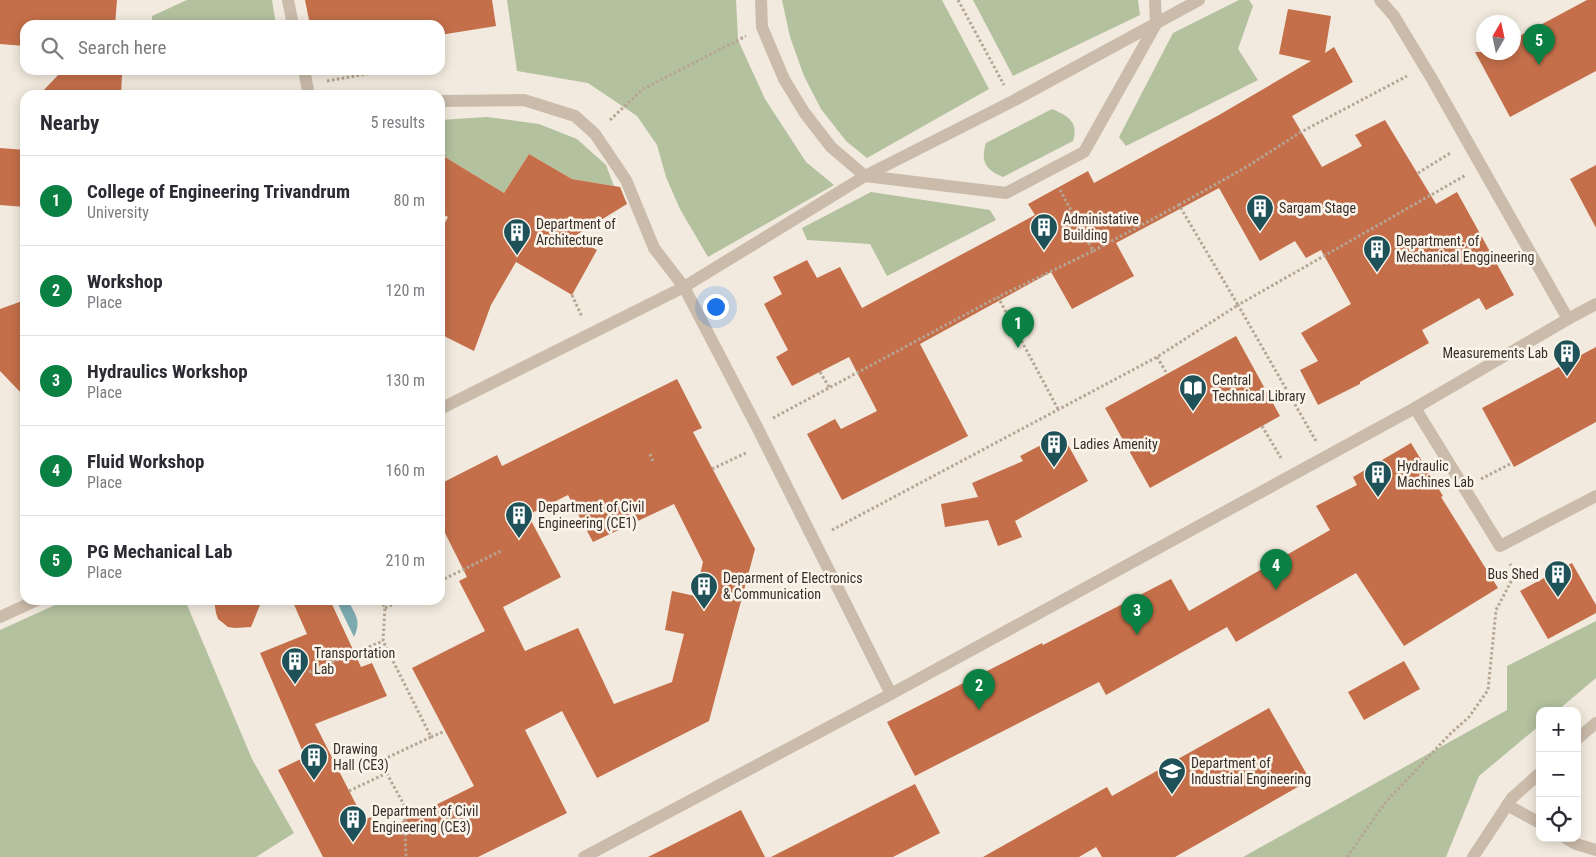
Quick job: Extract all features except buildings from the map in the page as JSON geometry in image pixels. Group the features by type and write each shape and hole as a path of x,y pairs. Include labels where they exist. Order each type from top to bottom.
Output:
{"street":[{"path":"288,0 292,20"},
{"path":"761,0 762,27 784,79 804,112 831,147 864,176 1006,193 1084,152 1156,24 1155,0"},
{"path":"445,406 684,287 864,176 1013,101 1199,0"},
{"path":"1380,0 1394,16 1424,66 1568,319"},
{"path":"305,75 308,90"},
{"path":"445,101 524,100 575,116 596,134 626,180 654,248 684,287 766,444 891,694"},
{"path":"584,857 891,694 1291,474 1416,408 1596,304"},
{"path":"1416,408 1500,546 1596,496"},
{"path":"0,617 26,605"},
{"path":"1581,736 1596,723"},
{"path":"1473,857 1512,798 1536,776"},
{"path":"1507,805 1536,822"},
{"path":"1573,842 1596,850"}],"path":[{"path":"958,0 1002,80"},
{"path":"596,134 643,89 762,27"},
{"path":"757,427 998,297 1093,251 1179,205 1248,166 1301,132 1424,66"},
{"path":"308,90 369,75"},
{"path":"1418,173 1468,142"},
{"path":"814,540 1157,357 1238,305 1481,166"},
{"path":"1050,170 1093,251"},
{"path":"1179,205 1325,457"},
{"path":"998,297 1058,409"},
{"path":"1157,357 1167,374"},
{"path":"820,372 829,387"},
{"path":"1262,426 1291,474"},
{"path":"712,469 766,444"},
{"path":"650,454 653,461"},
{"path":"1465,488 1512,463"},
{"path":"1347,857 1385,803 1450,734 1469,717 1488,690 1496,610 1515,574 1500,546"},
{"path":"445,579 503,550"},
{"path":"383,605 385,608 383,641 431,737"},
{"path":"385,608 391,605"},
{"path":"309,672 383,641"},
{"path":"406,857 404,805 380,761 445,731"},
{"path":"349,791 387,773"},
{"path":"342,818 348,828"}],"green space":[{"path":"187,0 272,0 275,20 152,20 152,16"},
{"path":"507,0 736,0 738,40 765,99 806,162 834,185 708,257 680,209 666,177 657,145 637,116 588,83 517,71"},
{"path":"782,0 942,0 989,89 867,158 846,141 821,109 804,76 790,37"},
{"path":"973,0 1138,0 1140,15 1013,76"},
{"path":"1239,0 1249,0 1253,6 1238,49 1258,80 1126,146 1119,137 1173,33"},
{"path":"1052,109 1071,120 1074,129 1073,141 1003,177 989,168 984,160 986,143"},
{"path":"487,117 539,124 577,139 606,165 614,186 572,179 529,154 504,193 445,157 445,120"},
{"path":"871,192 990,210 996,220 887,276 870,244 807,240 802,228"},
{"path":"55,605 187,605 252,759 294,833 256,857 0,857 0,630"},
{"path":"1596,621 1596,678 1562,707 1536,707 1536,728 1479,776 1446,857 1243,857 1507,710 1507,666"}],"water":[{"path":"338,605 350,605 355,614 357,626 354,637"}],"place":[{"name":"PG Mechanical Lab","path":"1539,65"},
{"name":"Sargam Stage","path":"1260,232"},
{"name":"Administative Building","path":"1044,251"},
{"name":"Department of Architecture","path":"517,256"},
{"name":"Department. of Mechanical Enggineering","path":"1377,273"},
{"name":"College of Engineering Trivandrum","path":"1018,348"},
{"name":"Measurements Lab","path":"1567,377"},
{"name":"Central Technical Library","path":"1193,412"},
{"name":"Ladies Amenity","path":"1054,468"},
{"name":"Hydraulic Machines Lab","path":"1378,498"},
{"name":"Department of Civil Engineering (CE1)","path":"519,539"},
{"name":"Fluid Workshop","path":"1276,590"},
{"name":"Bus Shed","path":"1558,598"},
{"name":"Deparment of Electronics & Communication","path":"704,610"},
{"name":"Hydraulics Workshop","path":"1137,635"},
{"name":"Transportation Lab","path":"295,685"},
{"name":"Workshop","path":"979,710"},
{"name":"Drawing Hall (CE3)","path":"314,781"},
{"name":"Department of Industrial Engineering","path":"1172,795"},
{"name":"Department of Civil Engineering (CE3)","path":"353,843"}]}
